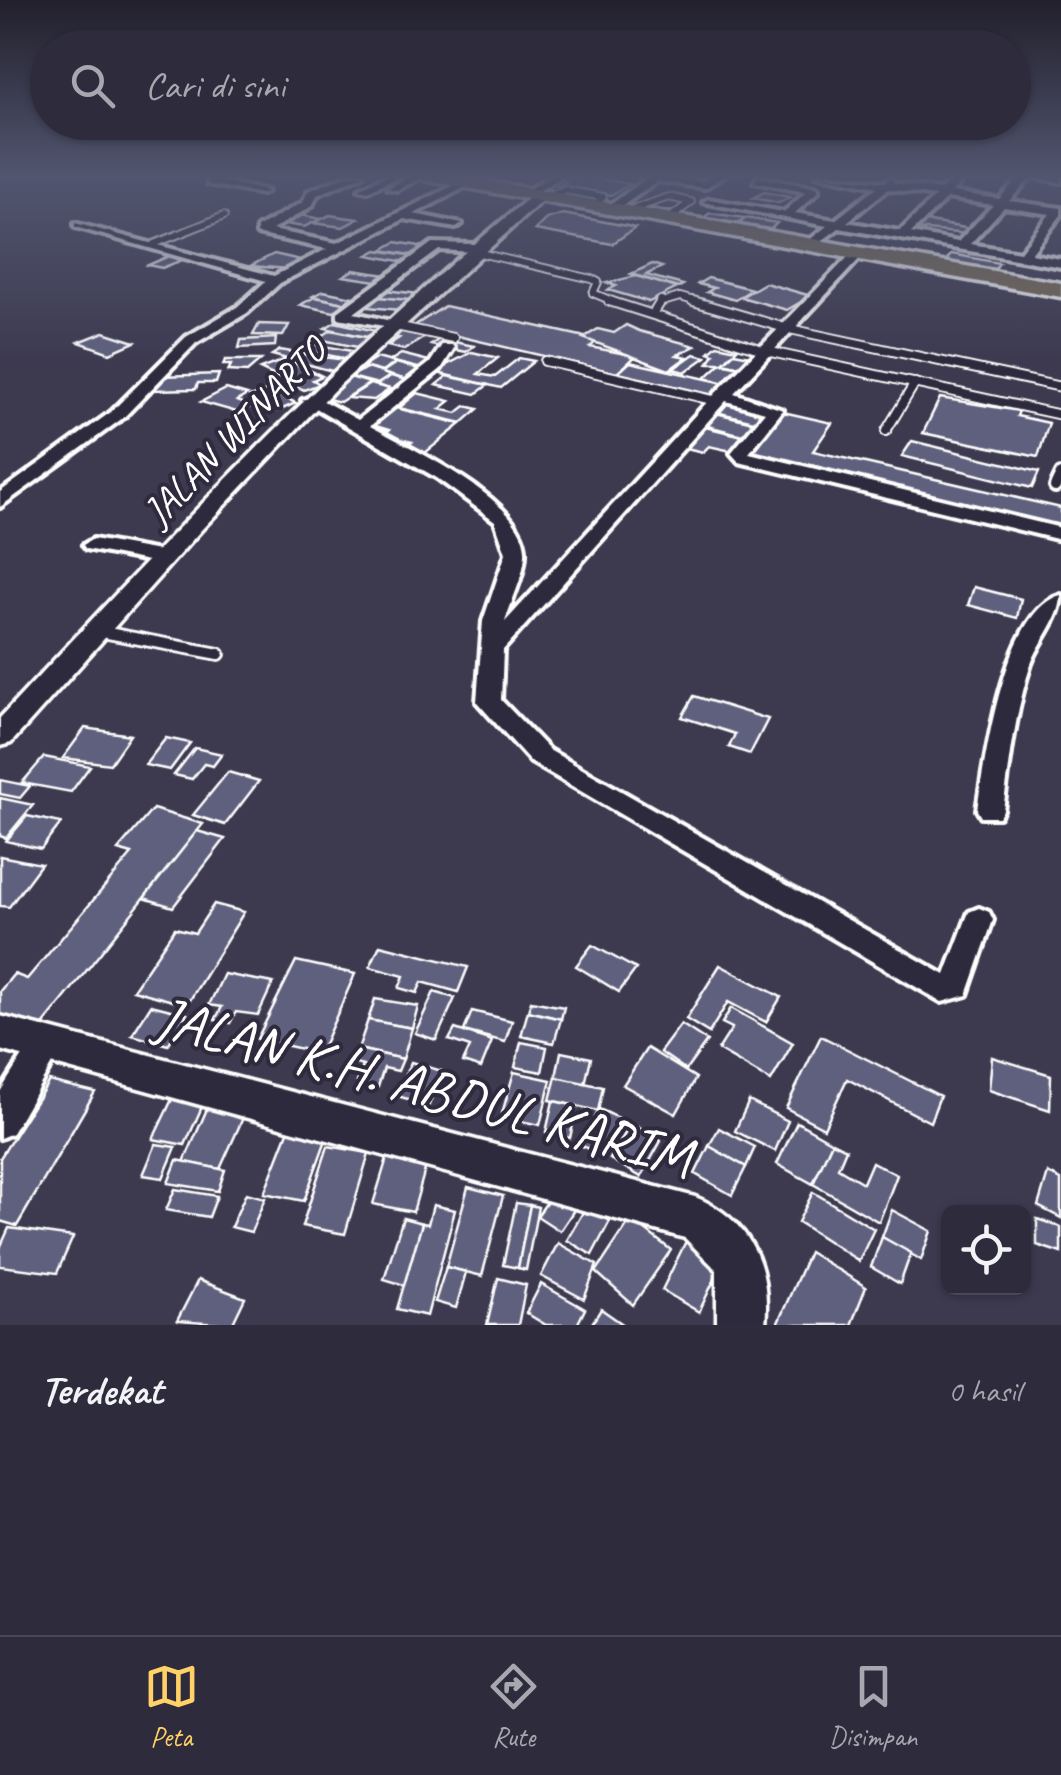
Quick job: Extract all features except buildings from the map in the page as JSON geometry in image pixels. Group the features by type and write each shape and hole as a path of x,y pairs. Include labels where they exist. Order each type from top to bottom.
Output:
{"highway":[{"path":"768,237 1061,290"}],"street":[{"path":"126,237 274,280"},
{"path":"287,237 337,248"},
{"path":"0,501 117,415 190,340 242,310 274,280 359,237"},
{"name":"JALAN WINARTO","path":"5,725 310,400 488,237"},
{"path":"811,245 822,237"},
{"path":"907,237 1061,262"},
{"path":"960,246 969,237"},
{"path":"1007,280 1039,237"},
{"path":"391,325 343,314 436,246 472,250"},
{"path":"490,651 720,398 858,254"},
{"path":"360,427 436,366 450,342"},
{"path":"720,398 775,410 740,453 746,458 1061,534"},
{"path":"310,400 443,474 504,518 516,553 490,651 489,702 540,756 942,988 956,986 979,920"},
{"path":"93,546 164,558"},
{"path":"990,810 1005,714 1023,652 1061,601"},
{"name":"JALAN K.H. ABDUL KARIM","path":"0,1033 695,1219 726,1236 741,1267 741,1325"},
{"path":"0,1122 47,1046"}],"lane":[{"path":"154,244 172,237"},
{"path":"472,250 592,279 598,282 593,293 597,297 766,351 1061,414"},
{"path":"653,314 662,299 680,298 785,328 1061,387"},
{"path":"391,325 450,342"},
{"path":"545,361 720,398"},
{"path":"886,430 916,383"},
{"path":"1055,487 1061,474"},
{"path":"96,631 219,654"}]}
